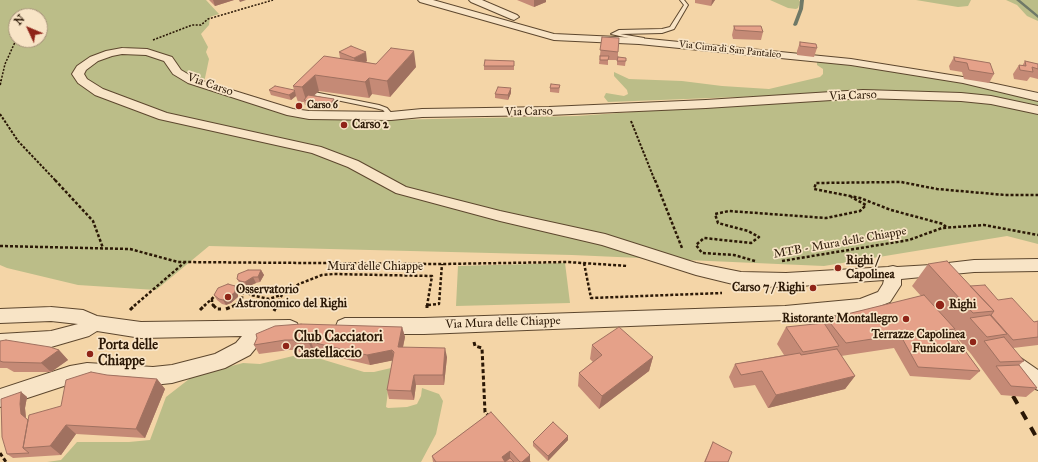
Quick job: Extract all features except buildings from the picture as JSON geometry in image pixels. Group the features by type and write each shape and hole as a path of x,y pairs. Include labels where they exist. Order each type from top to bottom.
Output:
{"street":[{"name":"Via Cima di San Pantaleo","path":"423,0 546,36 560,38 616,39 851,62 948,77 1038,96"},
{"path":"474,0 527,23 540,30 546,36"},
{"name":"Via Carso","path":"1038,110 991,100 961,97 863,94 549,111 422,113 390,116 309,115 292,112 192,81 177,72 168,59 147,52 122,51 110,53 94,59 81,68 78,74 82,80 99,92 162,116 316,150 353,164 401,190 500,216 605,240 689,267 740,279 786,280 844,278 893,272 929,271 974,266 1038,265"},
{"path":"929,271 942,286"},
{"name":"Via Mura delle Chiappe","path":"330,327 424,326 785,313 861,306 884,297 892,285 893,272"},
{"path":"0,316 51,314 83,317 94,322 141,330 308,328"},
{"path":"0,342 51,339 66,336 82,331 94,322"},
{"path":"0,398 70,375 87,372 152,376 172,374 218,362 234,356 263,329"},
{"path":"993,346 1010,362 1038,381"}],"lane":[{"path":"671,44 667,42 617,36 614,34 619,32 662,31 672,28 686,5 682,0"},
{"path":"314,94 377,106 386,109 390,116"}],"path":[{"path":"147,52 145,42 192,25 201,25 208,19 273,0"},
{"path":"0,84 5,64 12,48"},
{"path":"626,108 689,267"},
{"path":"0,114 18,141 93,221 103,248"},
{"path":"759,264 754,260 734,255 702,253 696,245 704,238 752,243 759,237 748,231 718,223 715,214 729,211 826,218 860,211 866,205 851,198 814,189 816,183 901,182 936,188 1005,195 1038,195"},
{"path":"851,198 860,198 891,210 943,224 946,227"},
{"name":"MTB - Mura delle Chiappe","path":"778,262 909,240 946,227 984,225 1038,235"},
{"path":"0,246 130,249 178,262 442,264 584,263 591,298 725,293"},
{"path":"130,310 185,262"},
{"name":"Mura delle Chiappe","path":"428,305 439,304 442,264"},
{"name":"Mura delle Chiappe","path":"282,295 299,284 322,275 432,276 427,311"},
{"path":"230,287 240,288 251,295 269,299 282,295"},
{"path":"212,299 212,304 217,309 227,309 235,306 242,298 243,291"},
{"path":"184,330 218,293"},
{"path":"263,329 282,295"},
{"path":"475,346 482,348 486,412 490,417"},
{"path":"0,453 6,462"}],"green space":[{"path":"0,0 206,0 219,14 210,17 209,25 201,34 208,47 206,52 209,59 205,78 201,87 291,115 385,120 577,116 785,101 764,96 608,102 604,97 606,93 624,96 628,94 627,90 614,76 614,72 629,79 682,81 722,86 769,89 820,77 823,74 823,69 817,65 817,61 927,76 985,86 1025,96 1038,102 1038,244 1007,236 824,266 572,255 209,246 156,290 78,285 0,265"},
{"path":"770,0 799,0 800,2 798,8 796,9 788,8"},
{"path":"916,0 971,0 968,6 958,7"},
{"path":"1006,0 1038,0 1038,21 1027,16 1017,5"},
{"path":"565,263 570,303 456,306 458,266"},
{"path":"293,356 311,356 364,372 374,372 391,368 386,407 388,408 407,407 417,404 421,396 422,388 439,394 443,401 436,434 421,462 47,462 61,460 77,442 129,442 150,440 166,397 193,376 243,363 260,364"}],"waterway":[{"path":"795,25 801,9 802,0"},
{"path":"1018,0 1038,17"}],"railway":[{"path":"1013,396 1038,440"}],"place":[{"name":"Carso 6","path":"299,106"},
{"name":"Carso 2","path":"344,125"},
{"name":"Righi / Capolinea","path":"838,268"},
{"name":"Carso 7 / Righi","path":"813,288"},
{"name":"Osservatorio Astronomico del Righi","path":"228,297"},
{"name":"Righi","path":"940,305"},
{"name":"Ristorante Montallegro","path":"906,319"},
{"name":"Terrazze Capolinea Funicolare","path":"973,342"},
{"name":"Club Cacciatori Castellaccio","path":"286,346"},
{"name":"Porta delle Chiappe","path":"90,354"}]}
